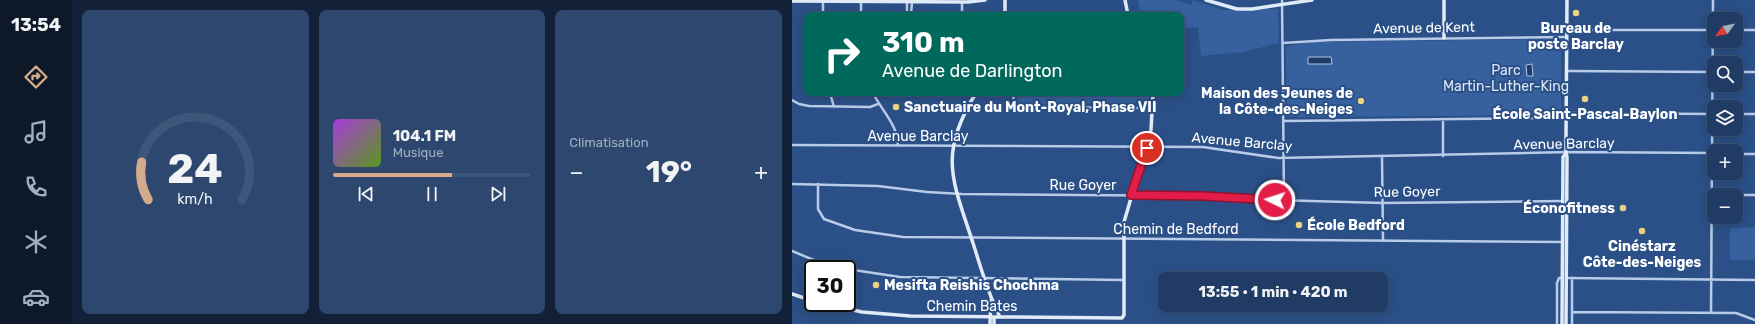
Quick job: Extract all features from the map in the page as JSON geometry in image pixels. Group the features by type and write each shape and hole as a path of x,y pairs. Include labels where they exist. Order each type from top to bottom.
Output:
{"street":[{"path":"792,1 962,2 985,0"},
{"path":"1005,0 1005,12"},
{"path":"1125,0 1127,12"},
{"path":"1206,0 1237,9 1282,2 1312,0"},
{"path":"1444,0 1444,38"},
{"path":"1566,324 1565,201 1563,157 1566,153 1567,0"},
{"path":"1713,0 1713,12"},
{"path":"823,1 823,12"},
{"path":"907,1 907,12"},
{"path":"911,12 912,1"},
{"path":"861,2 861,12"},
{"path":"962,2 962,12"},
{"path":"1282,2 1284,199"},
{"path":"1566,30 1707,30"},
{"path":"1743,30 1755,30"},
{"name":"Avenue de Kent","path":"1283,43 1331,40 1566,37"},
{"path":"1566,71 1707,72"},
{"path":"1743,72 1755,72"},
{"path":"831,96 834,106"},
{"path":"874,96 893,126 898,137 898,146"},
{"path":"974,96 960,121 953,146 952,168 956,194 984,279 1000,317"},
{"path":"1013,96 1014,104 1018,107 1153,108"},
{"path":"856,270 900,277 1123,280 1124,222 1131,195 1147,148 1151,130 1153,96"},
{"path":"792,100 802,106 870,107 878,104"},
{"path":"1284,121 1546,118 1572,113 1707,114"},
{"path":"1743,114 1755,114"},
{"path":"1443,118 1443,156"},
{"name":"Avenue Barclay","path":"792,146 1212,148 1254,156 1284,158 1566,153 1707,153"},
{"path":"1743,154 1755,154"},
{"path":"1382,157 1383,241"},
{"name":"Rue Goyer","path":"792,184 878,186 956,194 1131,195 1383,203 1565,201"},
{"name":"Chemin de Bedford","path":"818,184 819,213 824,219 831,223 855,230 893,236 971,238 1565,242"},
{"path":"1743,195 1755,195"},
{"path":"1711,313 1712,224"},
{"path":"792,251 814,260"},
{"path":"1557,324 1557,283 1559,278 1755,280"},
{"path":"1562,324 1565,278"},
{"path":"1572,278 1572,324"},
{"name":"Chemin Bates","path":"856,311 901,316 1120,318 1123,317 1123,280"},
{"path":"792,294 804,298"},
{"path":"991,297 992,317 994,324"},
{"path":"1572,312 1736,313 1755,320"},
{"path":"990,324 992,317"}],"green space":[{"path":"1138,0 1176,0 1191,5 1193,0 1222,10 1278,9 1279,43 1243,52 1201,56 1198,27 1184,29 1184,12 1143,12 1139,10"},
{"name":"Parc Martin-Luther-King","path":"1557,39 1557,43 1561,43 1561,111 1556,111 1556,115 1289,117 1287,115 1286,47 1288,46 1313,42"},
{"path":"1018,96 1148,96 1149,103 1021,104 1017,102"},
{"path":"1755,227 1755,260 1730,260 1730,228"}],"shaded area":[{"path":"1308,57 1331,57 1332,64 1308,64"},
{"path":"1532,64 1533,76 1527,76 1526,65"}],"place":[{"name":"Bureau de poste Barclay","path":"1576,13"},
{"name":"École Saint-Pascal-Baylon","path":"1585,99"},
{"name":"Maison des Jeunes de la Côte-des-Neiges","path":"1361,101"},
{"name":"Sanctuaire du Mont-Royal, Phase VII","path":"896,107"},
{"name":"Éconofitness","path":"1623,208"},
{"name":"École Bedford","path":"1299,225"},
{"name":"Cinéstarz Côte-des-Neiges","path":"1642,231"},
{"name":"Mesifta Reishis Chochma","path":"876,285"}],"route":[{"path":"1147,148 1131,195 1203,196 1275,200"}]}
